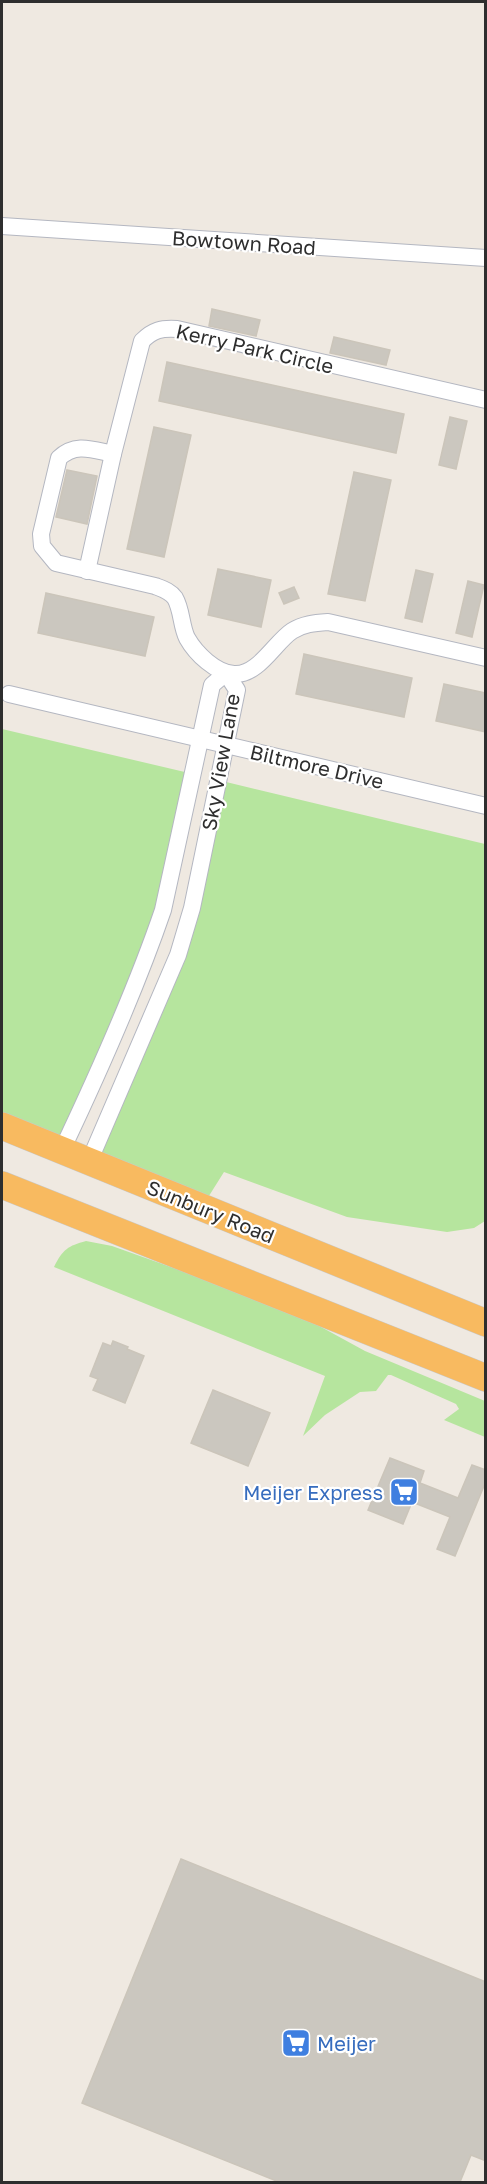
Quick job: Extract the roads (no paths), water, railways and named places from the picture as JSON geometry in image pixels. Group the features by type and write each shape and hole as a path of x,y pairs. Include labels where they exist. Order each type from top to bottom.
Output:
{"highway":[{"name":"Sunbury Road","path":"2,1126 486,1323"},
{"path":"2,1185 486,1378"}],"street":[{"name":"Bowtown Road","path":"2,226 486,258"},
{"name":"Kerry Park Circle","path":"87,571 113,454 142,341 151,333 162,328 177,329 486,400"},
{"path":"113,454 79,447 67,451 60,458 41,534 42,546 47,555 56,563 155,586 168,592 176,599 187,638 211,665 226,673 237,675 256,666 291,632 307,623 328,622 486,658"},
{"name":"Sky View Lane","path":"62,1150 100,1070 154,936 162,910 212,685 226,673 237,690 192,908 178,956 89,1162"},
{"name":"Biltmore Drive","path":"9,694 486,806"}],"place":[{"name":"Meijer Express","path":"404,1492"},
{"name":"Meijer","path":"296,2043"}]}
